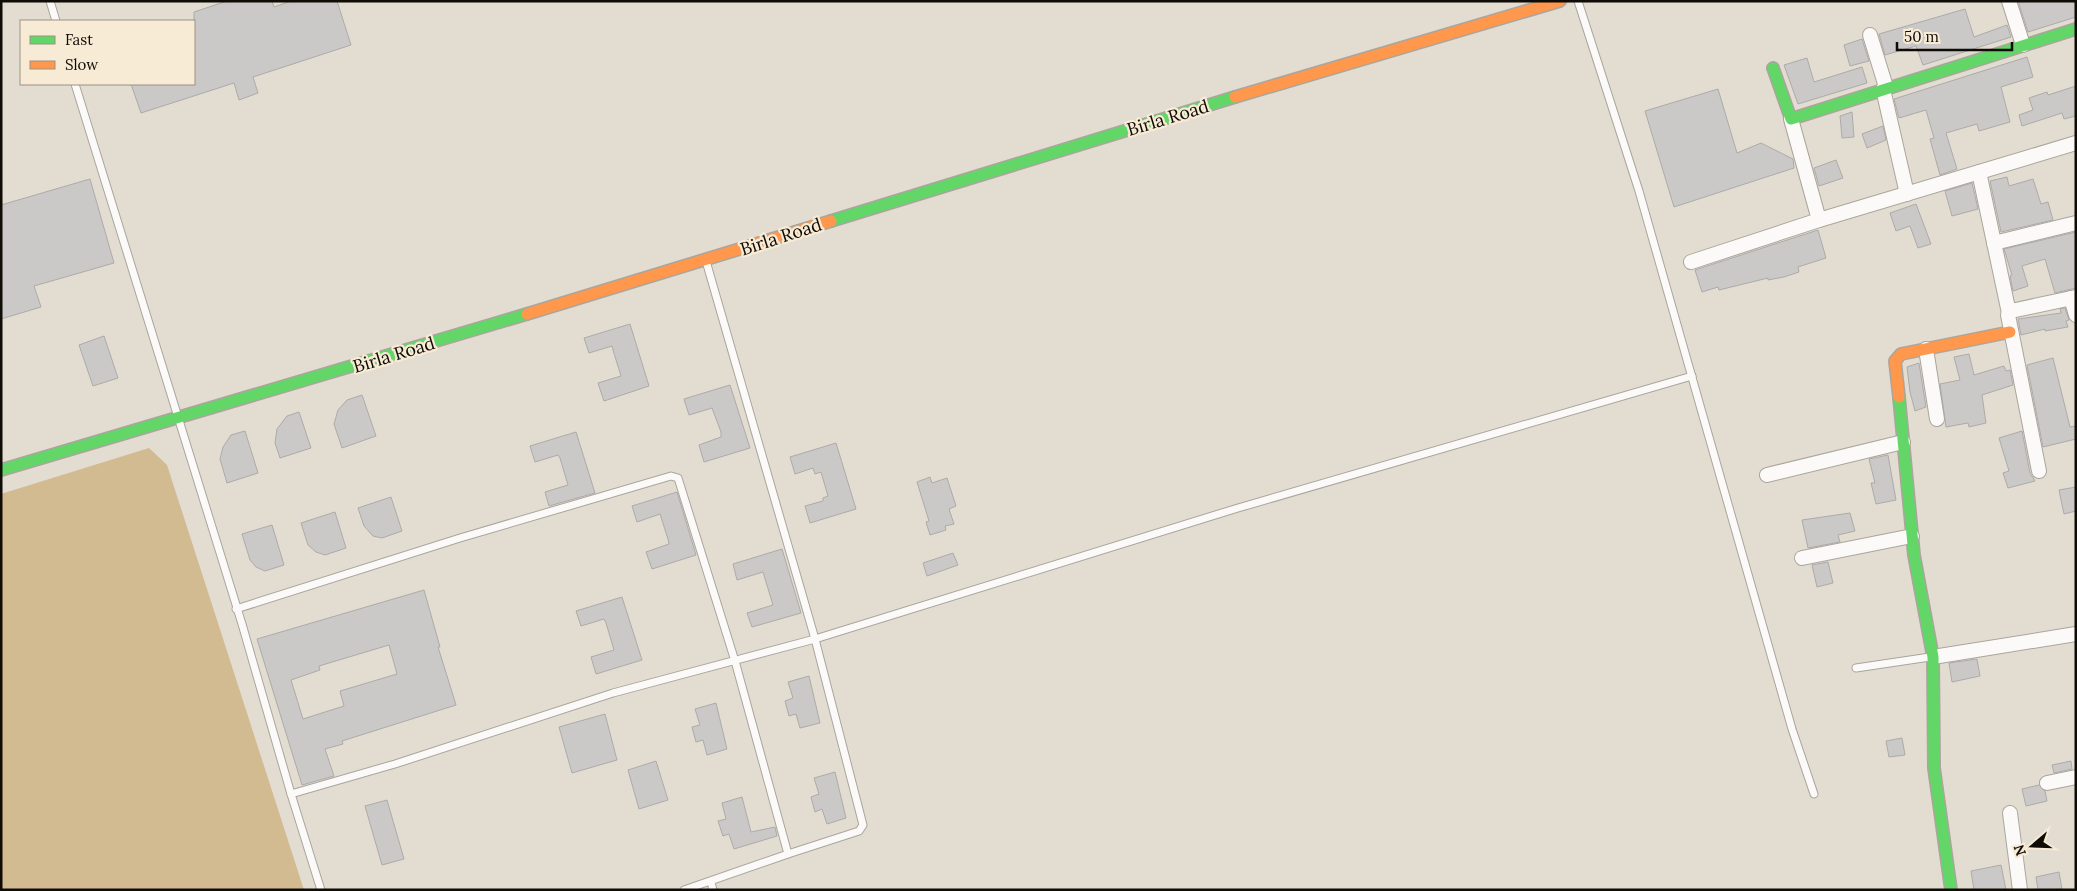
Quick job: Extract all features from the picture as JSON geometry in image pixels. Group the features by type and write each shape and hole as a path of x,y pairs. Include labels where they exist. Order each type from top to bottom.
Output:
{"street":[{"name":"Birla Road","path":"1,470 706,261 1172,116 1560,1"},
{"path":"2009,1 2023,45"},
{"path":"1791,119 1884,88 2076,29"},
{"path":"1870,35 1884,88 1907,194"},
{"path":"1773,68 1791,119 1819,220"},
{"path":"1691,262 1819,220 2076,143"},
{"path":"1979,172 2009,313 2010,332 2039,471"},
{"path":"1994,243 2076,222"},
{"path":"2009,313 2073,297 2076,314"},
{"path":"1951,890 1934,774 1933,656 1912,536 1895,361 1901,354 2010,332"},
{"path":"1926,349 1937,419"},
{"path":"1768,476 1903,442"},
{"path":"1802,558 1912,536"},
{"path":"1933,656 2076,634"},
{"path":"2047,784 2076,777"},
{"path":"2010,813 2020,890"}],"lane":[{"path":"50,1 56,20"},
{"path":"1578,1 1639,191 1792,729 1814,794"},
{"path":"75,85 321,890"},
{"path":"684,890 859,831 863,827 815,639 706,261"},
{"path":"291,794 395,764 614,693 815,639 1238,508 1692,376"},
{"path":"236,609 460,538 675,477 680,480 735,662 788,854"},
{"path":"1856,668 1933,656"},
{"path":"710,882 713,890"}],"shaded area":[{"path":"149,448 167,465 304,890 1,890 1,494"}],"building":[{"path":"227,1 272,1 274,7 291,1 337,1 351,45 253,77 258,93 239,100 234,83 141,113 131,85 195,85 194,12"},
{"path":"2018,1 2076,1 2076,17 2028,32"},
{"path":"1965,9 1974,37 2007,25 2011,37 1923,65 1916,46 1885,55 1879,34"},
{"path":"1862,39 1869,61 1850,66 1844,45"},
{"path":"2027,57 2033,77 2001,87 2010,122 1979,131 1977,124 1946,133 1957,169 1940,175 1930,139 1934,138 1926,110 1899,118 1894,99"},
{"path":"1807,58 1814,82 1862,67 1867,83 1798,104 1784,65"},
{"path":"2076,86 2076,116 2064,119 2062,113 2022,126 2019,115 2033,110 2029,98 2047,92 2048,95"},
{"path":"1718,89 1737,153 1761,143 1793,159 1794,168 1674,207 1645,111"},
{"path":"1852,112 1854,137 1842,138 1840,116"},
{"path":"1883,126 1886,140 1867,148 1862,134"},
{"path":"1836,160 1843,178 1819,186 1814,168"},
{"path":"2007,177 2009,186 2033,179 2041,204 2048,202 2053,220 2001,232 1990,181"},
{"path":"90,179 114,263 34,286 41,307 1,319 1,205"},
{"path":"1972,183 1978,209 1952,216 1945,191"},
{"path":"1916,204 1931,244 1918,248 1910,226 1896,231 1890,213"},
{"path":"1818,230 1826,258 1798,267 1799,272 1784,277 1768,280 1768,278 1719,290 1718,287 1702,292 1695,270"},
{"path":"2076,232 2076,288 2055,293 2045,259 2022,266 2028,286 2013,291 2010,276 2012,275 2004,249"},
{"path":"2065,308 2069,320 2066,321 2068,327 2045,331 2045,329 2021,335 2018,319 2061,313 2060,309"},
{"path":"630,324 649,386 604,401 598,383 621,376 612,346 589,353 584,338"},
{"path":"104,336 118,378 93,386 79,345"},
{"path":"1969,354 1974,375 2004,366 2006,371 2010,370 2013,385 1982,395 1986,423 1969,427 1968,423 1946,427 1940,384 1960,380 1954,357"},
{"path":"2053,358 2070,427 2076,426 2076,439 2043,447 2027,365"},
{"path":"1919,363 1926,407 1915,411 1910,392 1907,367"},
{"path":"730,385 750,448 704,462 699,445 721,437 721,432 712,408 689,415 684,399"},
{"path":"362,395 376,436 342,448 334,424 338,410 347,400"},
{"path":"299,412 311,448 280,458 275,443 277,429 287,416"},
{"path":"245,431 258,473 227,483 220,459 223,447 231,435"},
{"path":"2022,431 2030,473 2035,481 2008,488 2003,473 2009,471 1999,438"},
{"path":"576,432 595,493 549,506 545,492 568,485 560,458 558,455 535,462 530,446"},
{"path":"836,443 856,509 810,523 805,506 823,501 823,498 828,496 821,472 815,474 813,468 795,474 790,457"},
{"path":"1888,455 1896,500 1876,504 1871,483 1875,483 1869,459"},
{"path":"930,477 932,483 947,478 956,506 949,509 954,524 945,526 946,530 930,535 926,522 929,521 917,482"},
{"path":"2076,487 2076,511 2064,514 2059,490"},
{"path":"677,492 696,555 652,569 646,552 669,544 668,539 660,514 637,522 632,506"},
{"path":"391,497 402,531 382,538 373,536 364,526 358,508"},
{"path":"335,512 346,548 325,555 316,552 308,545 301,523"},
{"path":"1850,513 1855,531 1838,535 1840,542 1808,548 1802,520"},
{"path":"272,525 284,565 265,571 256,567 250,560 242,534"},
{"path":"782,549 801,613 752,627 747,613 773,605 763,572 737,580 733,564"},
{"path":"953,553 958,565 927,576 923,563"},
{"path":"1828,562 1833,583 1817,587 1812,565"},
{"path":"424,590 440,647 438,647 456,705 342,741 343,744 325,749 334,776 302,785 257,639","holes":["389,645 397,674 340,691 344,706 303,719 291,680 320,670 319,666"]},
{"path":"622,597 642,660 596,674 591,657 614,650 606,623 604,619 581,626 576,611"},
{"path":"1977,659 1980,676 1952,682 1949,663"},
{"path":"809,676 820,723 800,728 796,714 789,716 785,701 793,698 788,682"},
{"path":"716,703 727,749 707,755 703,740 696,742 692,727 700,725 695,709"},
{"path":"605,714 617,760 572,773 559,727"},
{"path":"1902,738 1905,755 1889,757 1886,741"},
{"path":"656,761 668,800 639,809 628,770"},
{"path":"2071,761 2072,769 2054,773 2052,765"},
{"path":"835,772 846,818 827,824 822,809 815,812 811,797 819,794 814,778"},
{"path":"2039,785 2045,791 2047,801 2026,806 2022,789"},
{"path":"742,797 751,832 775,827 777,836 734,849 729,834 723,836 718,821 726,819 722,803"},
{"path":"387,800 404,859 382,865 365,806"},
{"path":"2001,865 2006,890 1974,890 1971,871"},
{"path":"2059,872 2062,889 2038,890 2036,877"}],"traffic: fast":[{"path":"1773,68 1791,119 2076,29"},
{"path":"831,221 1235,97"},
{"path":"1,470 527,314"},
{"path":"1899,397 1914,555 1933,657 1934,768 1951,890"}],"traffic: slow":[{"path":"1235,97 1560,1"},
{"path":"527,314 831,221"},
{"path":"1899,397 1895,361 1901,354 2010,332"}]}
